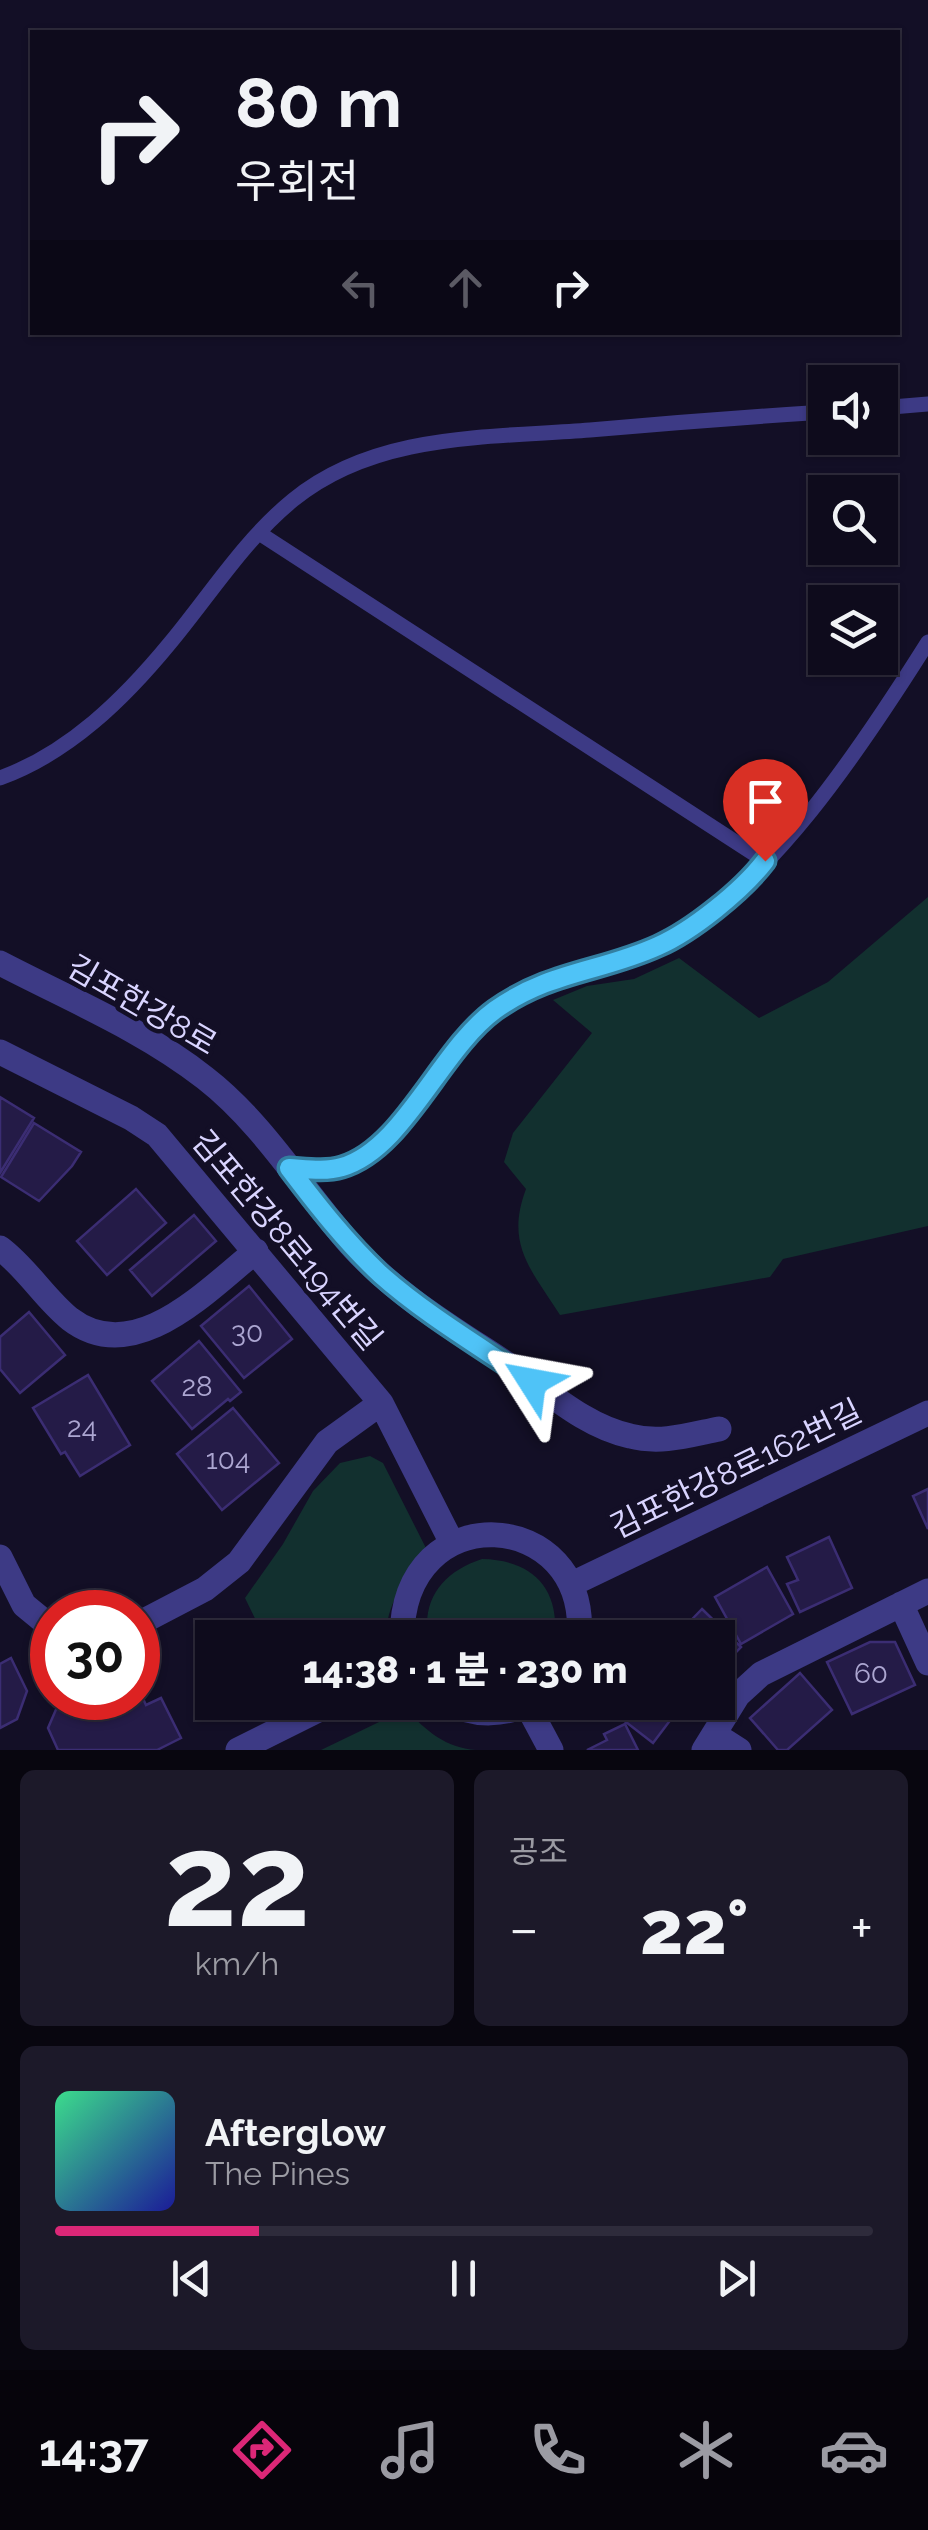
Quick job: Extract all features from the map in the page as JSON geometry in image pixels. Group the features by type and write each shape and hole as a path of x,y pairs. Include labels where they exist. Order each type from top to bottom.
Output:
{"street":[{"name":"김포한강8로","path":"0,963 154,1043 207,1079 289,1168 353,1247 396,1287 593,1423 627,1436 660,1441 719,1429"},
{"name":"김포한강8로194번길","path":"0,1052 156,1134 381,1404 452,1543"},
{"path":"0,1248 68,1317 84,1327 134,1334 175,1315 256,1251"},
{"path":"160,1612 204,1589 239,1562 327,1442 381,1404"},
{"name":"김포한강8로162번길","path":"572,1584 928,1413"},
{"path":"403,1620 412,1582 428,1559 452,1543 479,1535 507,1536 534,1544 556,1561 572,1584 580,1620"},
{"path":"0,1557 30,1611"},
{"path":"738,1750 709,1742 738,1695 761,1674 928,1591"},
{"path":"901,1604 928,1662"},
{"path":"238,1750 298,1720"},
{"path":"537,1720 551,1750"}],"lane":[{"path":"898,406 928,404"},
{"path":"0,778 25,769 102,718 169,645 240,552 294,499 350,464 423,443 808,413"},
{"path":"259,533 765,861"},
{"path":"289,1168 341,1168 365,1158 386,1141 469,1033 494,1011 534,986 659,946 706,916 765,861 817,801 928,642"}],"green space":[{"path":"928,897 928,1226 783,1259 770,1277 560,1315 524,1256 518,1226 526,1189 504,1162 513,1133 592,1033 553,1000 587,986 634,979 679,958 759,1018 828,982"},
{"path":"370,1456 383,1463 430,1556 399,1592 388,1620 256,1620 245,1598 283,1544 313,1491 340,1463"},
{"path":"482,1559 500,1561 528,1571 547,1591 555,1620 427,1620 439,1588 469,1564"},
{"path":"383,1720 417,1720 437,1737 476,1750 321,1750"}],"building":[{"path":"0,1097 34,1118 0,1173"},
{"path":"34,1123 81,1152 39,1201 1,1177"},
{"path":"136,1189 166,1223 107,1275 77,1241"},
{"path":"194,1215 216,1241 152,1296 130,1270"},
{"path":"249,1286 292,1339 244,1378 201,1326"},
{"path":"29,1312 65,1355 20,1393 0,1369 0,1337"},
{"path":"199,1341 241,1392 192,1429 152,1381"},
{"path":"88,1375 130,1445 80,1476 65,1452 61,1454 33,1408"},
{"path":"233,1408 279,1463 222,1510 177,1454"},
{"path":"928,1489 928,1529 913,1496"},
{"path":"829,1537 852,1588 800,1612 787,1584 798,1580 787,1557"},
{"path":"767,1567 793,1614 741,1644 735,1633 735,1620 728,1620 715,1597"},
{"path":"702,1609 713,1620 691,1620"},
{"path":"870,1642 895,1642 915,1685 852,1714 827,1662"},
{"path":"11,1658 27,1691 17,1719 0,1728 0,1664"},
{"path":"800,1673 832,1710 787,1750 778,1750 750,1718"},
{"path":"161,1698 181,1738 157,1750 58,1750 48,1728 51,1720 160,1720"},
{"path":"623,1720 670,1720 653,1743"},
{"path":"625,1724 638,1750 587,1750 607,1740 604,1734"}],"route":[{"path":"532,1382 412,1300 381,1274 353,1247 289,1168 341,1168 365,1158 386,1141 469,1033 494,1011 534,986 659,946 706,916 765,861"}]}
